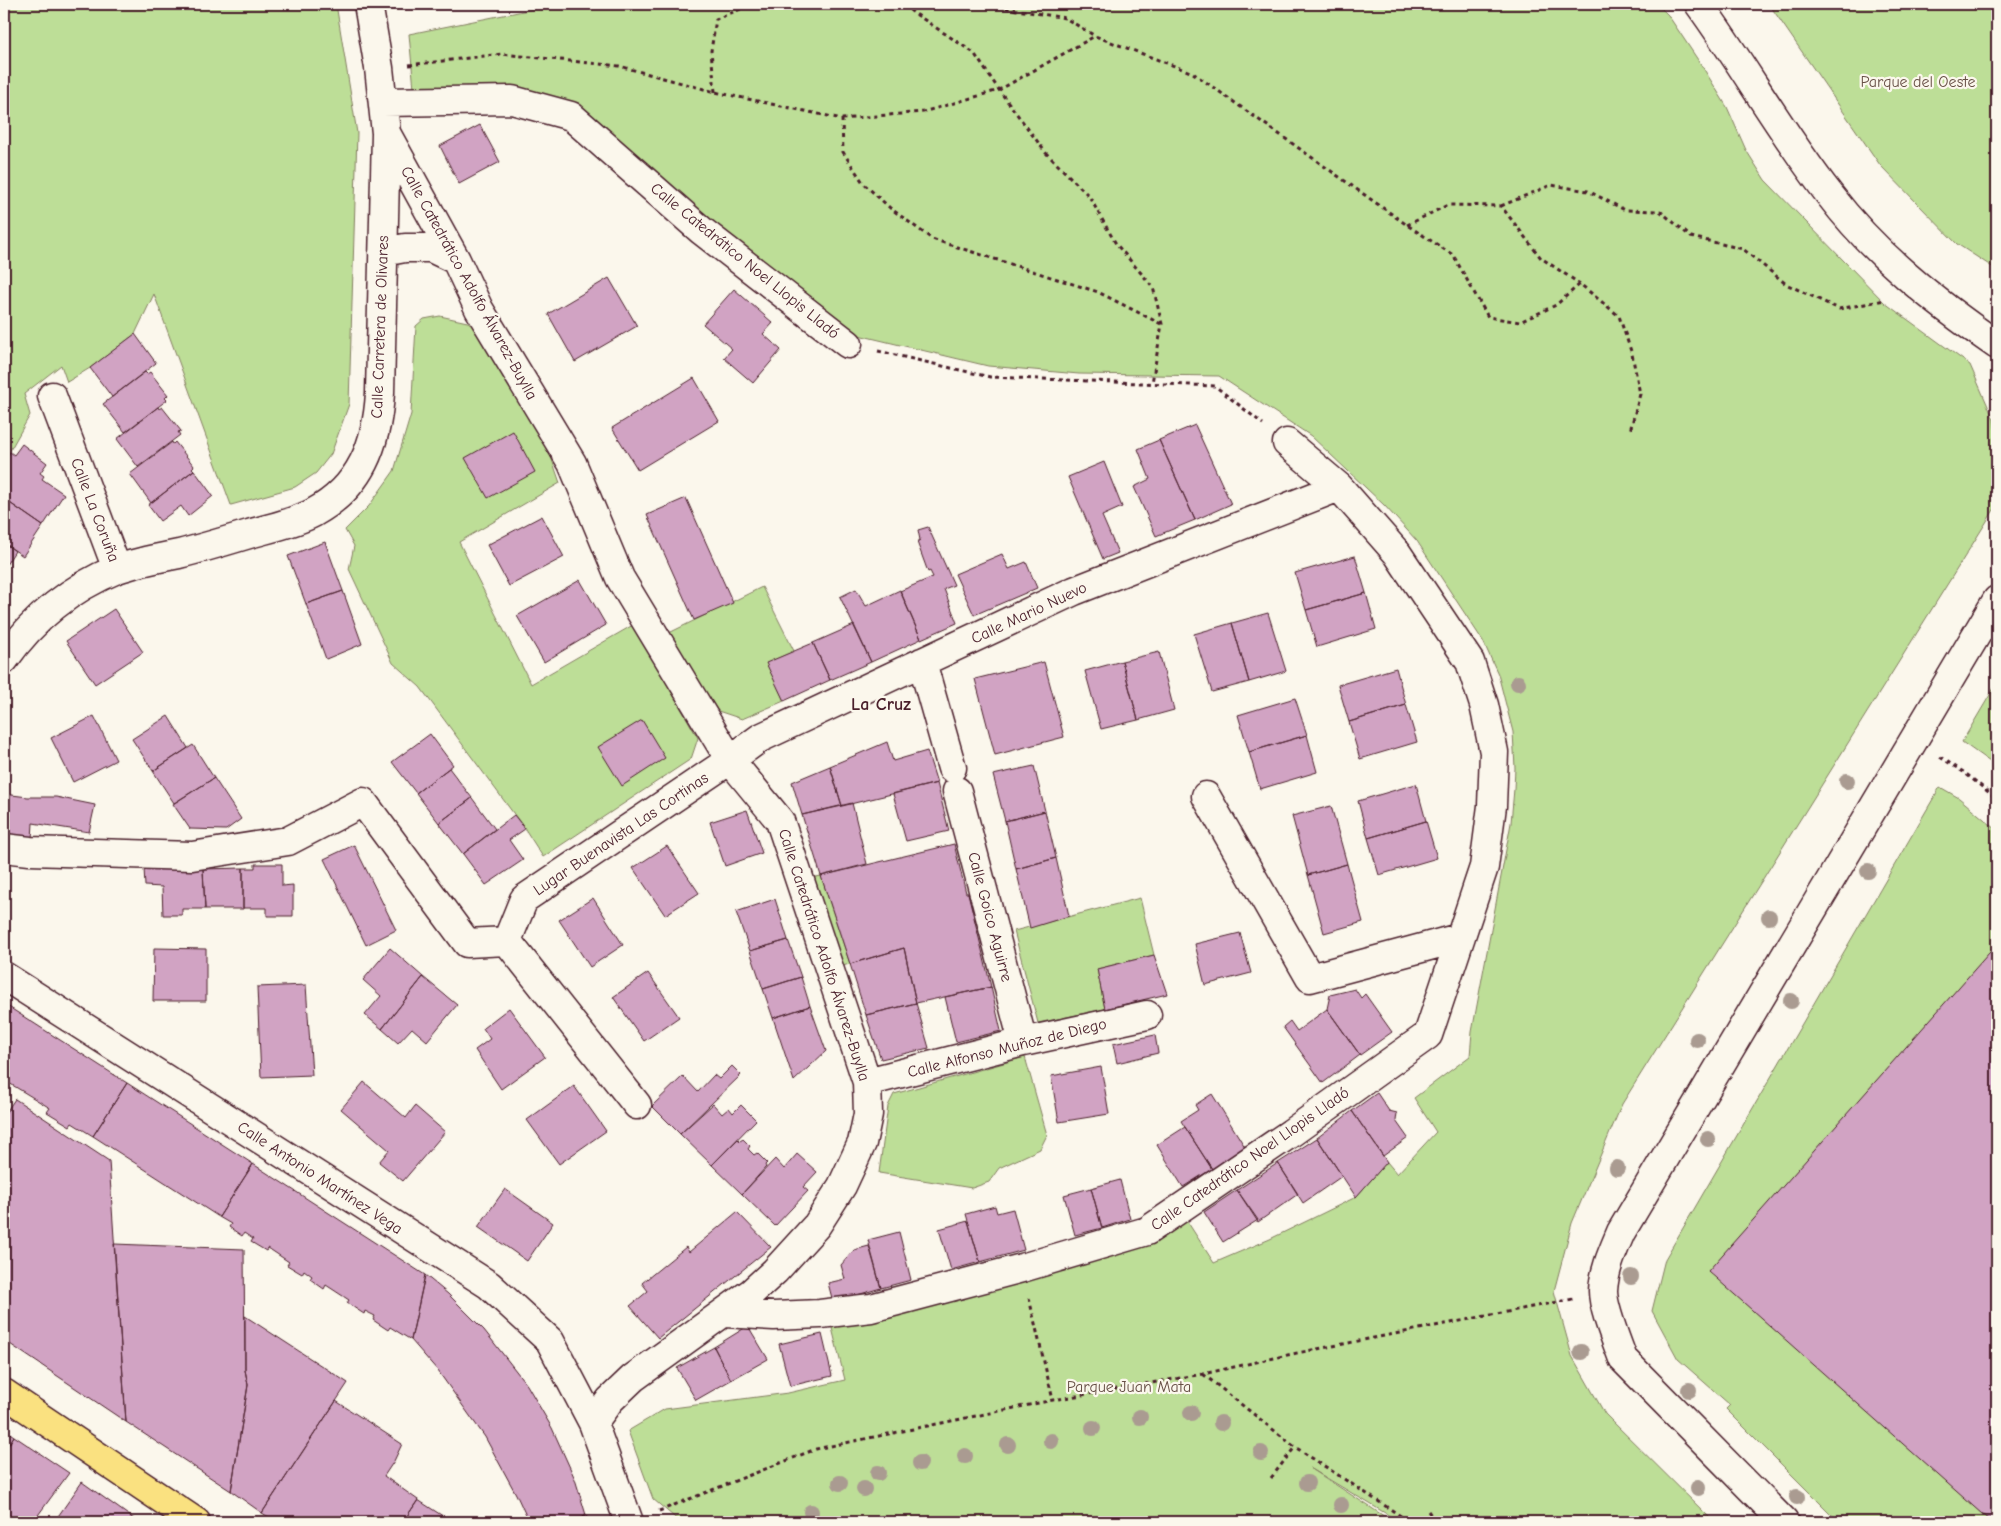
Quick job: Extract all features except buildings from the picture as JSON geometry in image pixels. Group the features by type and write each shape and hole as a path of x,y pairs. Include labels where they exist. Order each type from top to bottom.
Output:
{"highway":[{"path":"4,1393 196,1522"}],"street":[{"name":"Calle Carretera de Olivares","path":"117,569 252,533 313,513 342,490 367,458 379,420 386,133 379,68 368,4"},
{"path":"1699,4 1804,161 1830,196 1880,251 1923,292 1997,345"},
{"name":"Calle Catedrático Noel Llopis Lladó","path":"383,102 512,100 571,116 702,231 848,344"},
{"name":"Calle Catedrático Adolfo Álvarez-Buylla","path":"386,133 456,260 479,308 572,464 620,578 730,760 780,821 867,1082 868,1114 862,1143 842,1186 817,1225 770,1276 725,1313 633,1378 610,1400 593,1423"},
{"path":"383,252 405,248 431,248 456,260"},
{"name":"Calle La Coruña","path":"4,660 22,636 40,617 73,594 117,569 52,396"},
{"name":"Calle Catedrático Noel Llopis Lladó","path":"725,1313 774,1316 820,1314 871,1308 1022,1268 1147,1231 1291,1133 1428,1034 1484,867 1492,806 1494,752 1484,706 1470,662 1397,552 1339,487 1287,443"},
{"name":"Calle Mario Nuevo","path":"730,760 760,738 1074,591 1339,487"},
{"path":"1784,1522 1623,1359 1611,1326 1603,1293 1609,1260 1621,1232 1997,600"},
{"name":"Calle Goico Aguirre","path":"922,662 1024,1042"},
{"name":"Lugar Buenavista Las Cortinas","path":"507,941 524,899 730,760"},
{"path":"1206,796 1310,978 1459,938"},
{"path":"4,848 30,851 192,856 288,841 363,802 467,943 507,941 637,1105"},
{"name":"Calle Antonio Martínez Vega","path":"4,976 489,1286 550,1341 593,1423"},
{"name":"Calle Alfonso Muñoz de Diego","path":"867,1082 1024,1042 1147,1016"},
{"path":"593,1423 629,1522"}],"path":[{"path":"715,92 711,51 716,19 754,4"},
{"path":"904,4 911,11 974,53 1046,153 1089,196 1116,244 1153,287 1162,324 1152,383"},
{"path":"982,4 1065,18 1095,36 1194,73 1453,256 1488,317 1520,322 1556,304 1580,284"},
{"path":"379,68 502,54 619,66 715,92 842,119 923,112 999,90 1095,36"},
{"path":"842,119 843,152 864,184 890,208 932,239 1098,292 1162,324"},
{"path":"1407,225 1448,205 1501,206 1551,185 1588,191 1625,210 1660,212 1691,237 1742,249 1786,284 1839,309 1923,292"},
{"path":"1501,206 1541,258 1580,284 1619,316 1632,354 1640,394 1630,430"},
{"name":"Calle Catedrático Noel Llopis Lladó","path":"848,344 990,377 1215,386 1287,443"},
{"path":"1952,764 1997,799"},
{"path":"1022,1268 1052,1400"},
{"path":"658,1511 816,1449 1052,1400 1203,1374 1292,1354 1603,1293"},
{"path":"1203,1374 1294,1447 1410,1522"},
{"path":"1271,1478 1294,1447"},
{"path":"1428,1511 1436,1522"}],"green space":[{"path":"4,4 144,4 145,7 177,4 336,4 357,133 349,404 331,454 316,473 295,487 231,505 154,294 135,334 90,368 67,382 61,365 24,394 30,415 4,461"},
{"name":"Parque Juan Mata","path":"558,4 1657,4 1668,15 1702,66 1727,107 1746,150 1765,180 1885,303 1970,365 1994,420 1997,440 1997,505 1622,1104 1572,1223 1554,1291 1572,1356 1605,1414 1714,1522 1400,1522 1310,1468 1393,1522 680,1522 653,1499 628,1431 665,1409 788,1393 845,1380 831,1324 1185,1218 1214,1263 1270,1239 1356,1197 1387,1162 1397,1174 1436,1132 1414,1098 1470,1056 1472,1032 1511,823 1515,768 1513,732 1498,674 1483,641 1417,541 1384,505 1311,436 1219,376 1079,374 988,366 850,333 748,257 567,104 414,89 409,34"},
{"name":"Parque del Oeste","path":"1769,4 1997,4 1997,270 1957,244 1880,165"},
{"path":"440,316 472,323 547,445 560,483 459,542 531,684 633,625 698,738 691,759 543,857 525,829 420,687 393,663 349,569 354,546 345,530 369,506 394,471 411,414 416,326 424,319"},
{"path":"762,587 794,651 767,663 784,701 742,719 718,711 667,634"},
{"path":"1997,683 1997,767 1962,742"},
{"path":"1940,787 1959,798 1997,830 1997,1522 1839,1522 1726,1409 1730,1405 1678,1359 1652,1311 1665,1259"},
{"path":"821,876 850,964 838,967 811,878"},
{"path":"1140,898 1154,955 1097,969 1105,1009 1038,1023 1014,931"},
{"path":"1025,1057 1047,1135 1040,1149 999,1168 989,1182 972,1188 879,1173 888,1106 894,1094"}],"district":[{"name":"La Cruz","path":"881,704"}]}
